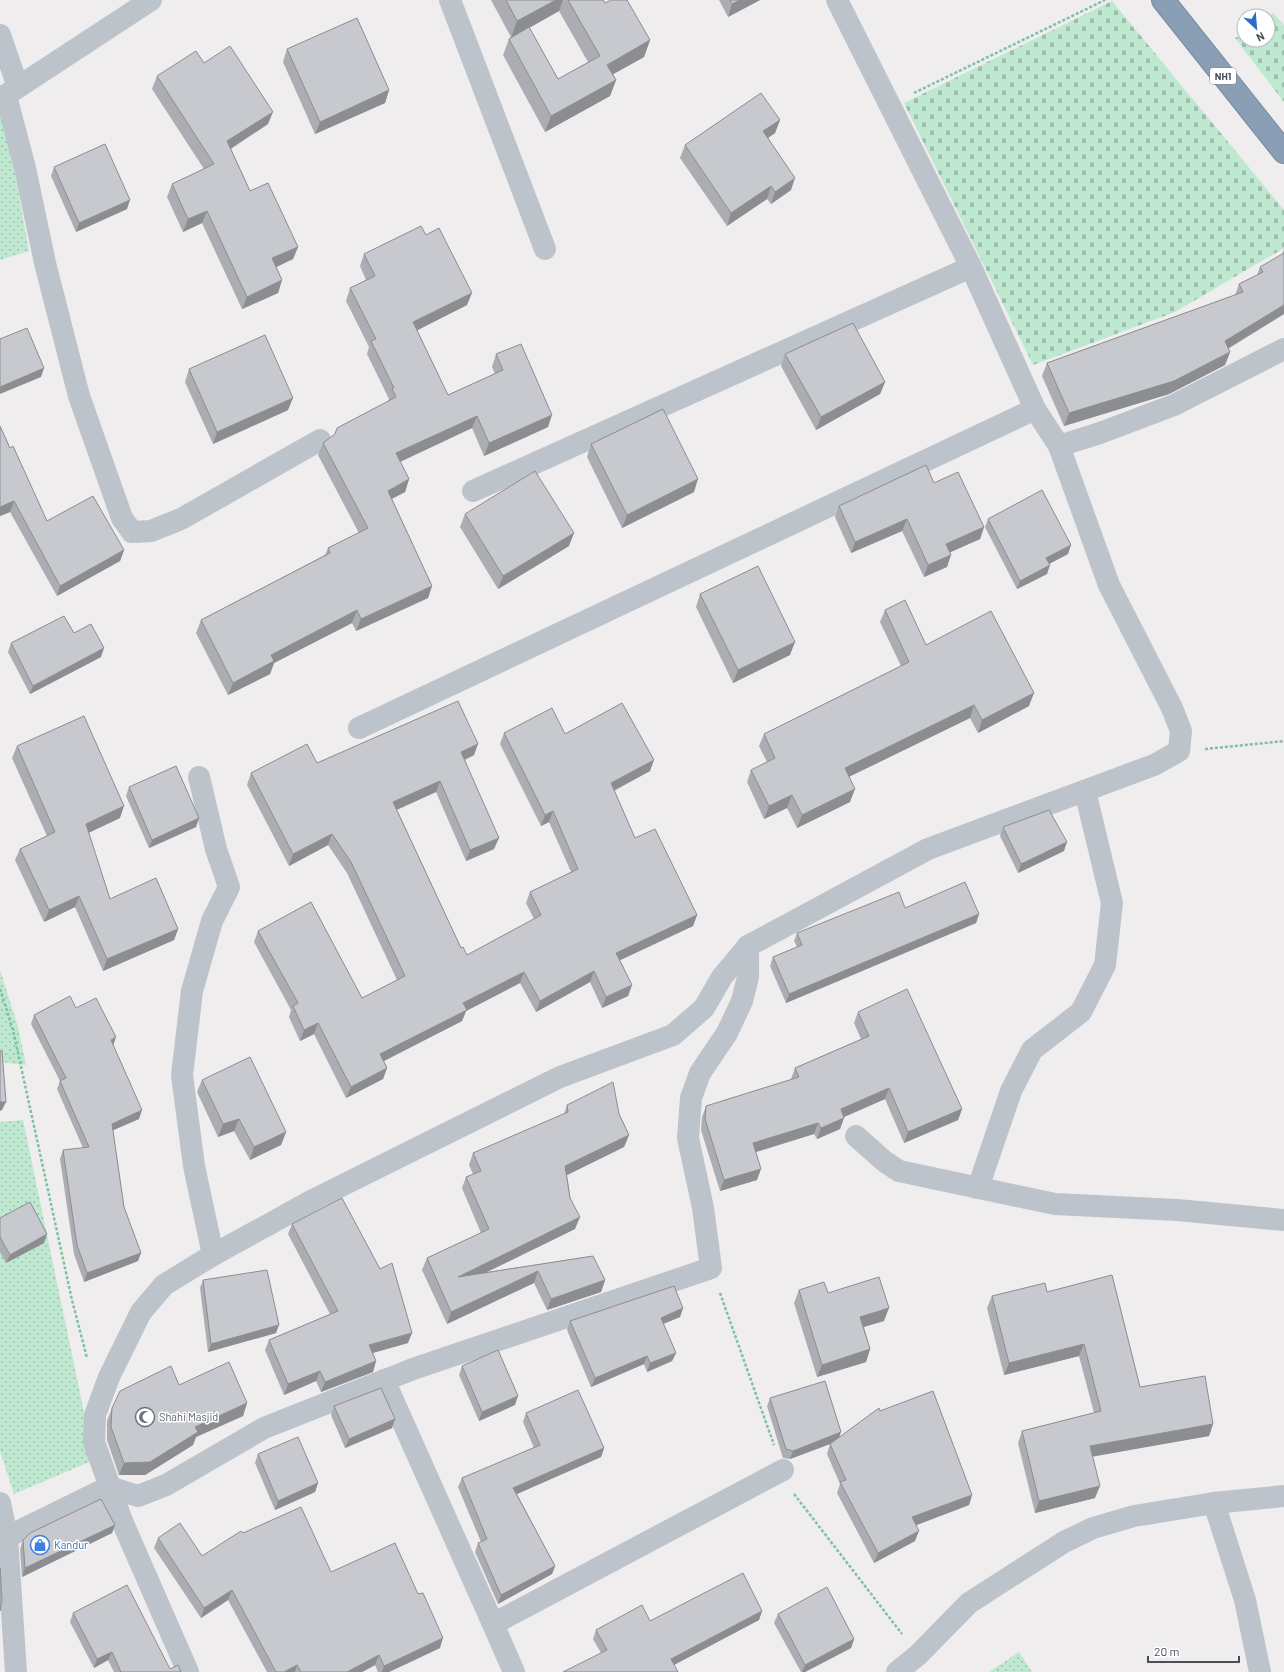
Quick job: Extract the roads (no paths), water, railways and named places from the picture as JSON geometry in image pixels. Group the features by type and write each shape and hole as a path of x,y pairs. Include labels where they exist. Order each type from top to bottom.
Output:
{"highway":[{"name":"NH1","path":"1163,0 1284,152"}],"street":[{"path":"8,94 151,0"},
{"path":"450,0 545,249"},
{"path":"188,1672 122,1521 94,1442 95,1415 109,1377 142,1312 164,1285 213,1255 313,1200 560,1077 673,1035 704,1008 722,977 748,946 928,849 1154,765 1179,751 1181,731 1172,708 1110,585 1059,446 1035,409 971,267 837,0"},
{"path":"0,35 8,94 45,263 79,396 122,518 132,532 151,531 181,519 320,440"},
{"path":"473,491 971,267"},
{"path":"1059,446 1100,433 1174,404 1284,349"},
{"path":"359,728 1035,409"},
{"path":"199,777 216,848 228,887 212,920 192,991 182,1075 194,1166 213,1255"},
{"path":"978,1188 1011,1090 1032,1050 1081,1012 1105,965 1112,903 1085,791"},
{"path":"7,1537 110,1487 138,1496 166,1485 264,1428 384,1380 711,1268 703,1208 688,1138 691,1098 700,1073 727,1033 742,1001 748,977 748,946"},
{"path":"856,1136 884,1162 899,1171 1055,1204 1177,1210 1284,1220"},
{"path":"384,1380 514,1672"},
{"path":"493,1624 783,1470"},
{"path":"897,1672 918,1655 969,1603 1064,1542 1093,1528 1134,1516 1214,1503 1284,1496"},
{"path":"1214,1503 1245,1600 1260,1672"},
{"path":"0,1504 7,1537 16,1672"}],"place":[{"name":"Shahi Masjid","path":"145,1417"},
{"name":"Kandur","path":"40,1545"}]}
